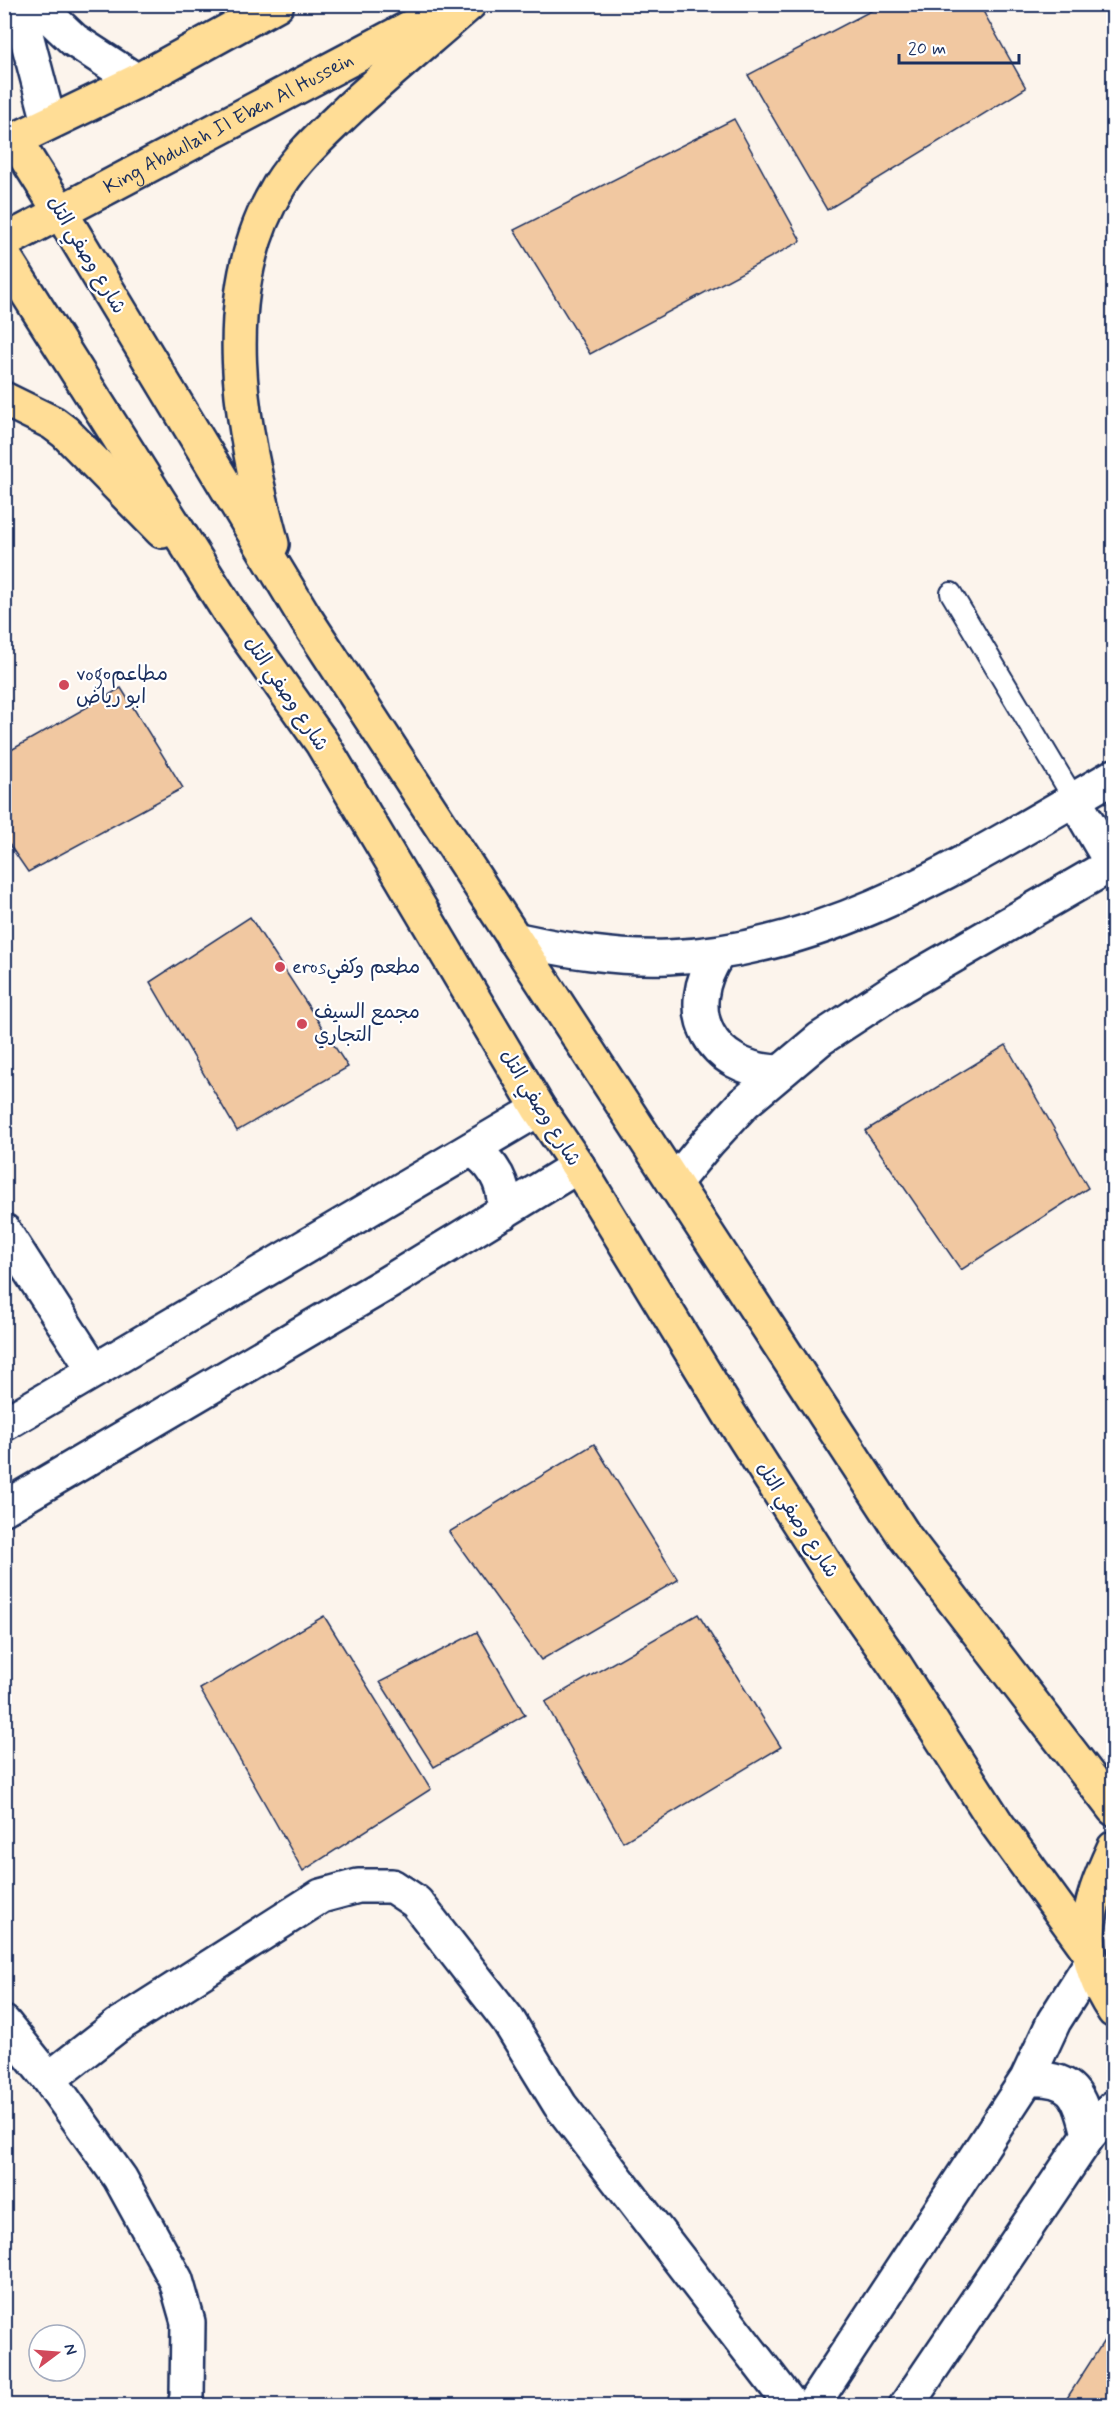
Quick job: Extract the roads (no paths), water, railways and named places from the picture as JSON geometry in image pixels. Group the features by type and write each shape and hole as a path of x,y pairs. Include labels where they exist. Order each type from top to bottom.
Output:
{"main road":[{"path":"10,143 137,81 277,4"},
{"name":"King Abdullah II Eben Al Hussein","path":"4,242 453,4"},
{"path":"282,580 252,463 239,368 241,302 254,240 280,185 315,141 469,4"},
{"name":"شارع وصفي التل","path":"10,143 61,213 282,580 905,1537 1113,1809"},
{"name":"شارع وصفي التل","path":"4,256 228,610 322,743 539,1109 578,1167 730,1415 836,1581 895,1665 997,1824 1090,1956"},
{"path":"4,399 53,423 78,444 147,514 228,610"},
{"path":"1113,1848 1096,1885 1090,1906 1088,1927 1090,1956 1095,1975 1113,2011"}],"street":[{"path":"18,4 49,122"},
{"path":"36,4 74,40 137,81"},
{"path":"514,939 565,950 615,957 667,958 718,954 768,944 817,930 865,911 971,858 1113,776"},
{"path":"674,1184 737,1111 779,1072 820,1039 857,1013 1113,863 1074,799"},
{"path":"718,954 702,983 700,1000 702,1017 708,1033 718,1048 745,1067 779,1072"},
{"path":"4,1424 539,1109"},
{"path":"471,1149 486,1160 497,1175 503,1192 504,1212"},
{"path":"4,1508 578,1167"},
{"path":"4,1231 94,1371"},
{"path":"49,2079 117,2026 321,1896 358,1886 392,1886 416,1902 460,1958 507,2020 560,2105 792,2406"},
{"path":"812,2406 1027,2079 1054,2021 1090,1956"},
{"path":"4,2023 49,2079 120,2178 176,2280 188,2322 185,2406"},
{"path":"1027,2079 1052,2079 1074,2091 1089,2135"},
{"path":"906,2406 1089,2135 1113,2107"}],"lane":[{"path":"951,593 1074,799"}],"place":[{"name":"vogoمطاعم ابو رياض","path":"64,685"},
{"name":"erosمطعم وكفي","path":"280,967"},
{"name":"مجمع السيف التجاري","path":"302,1024"}]}
